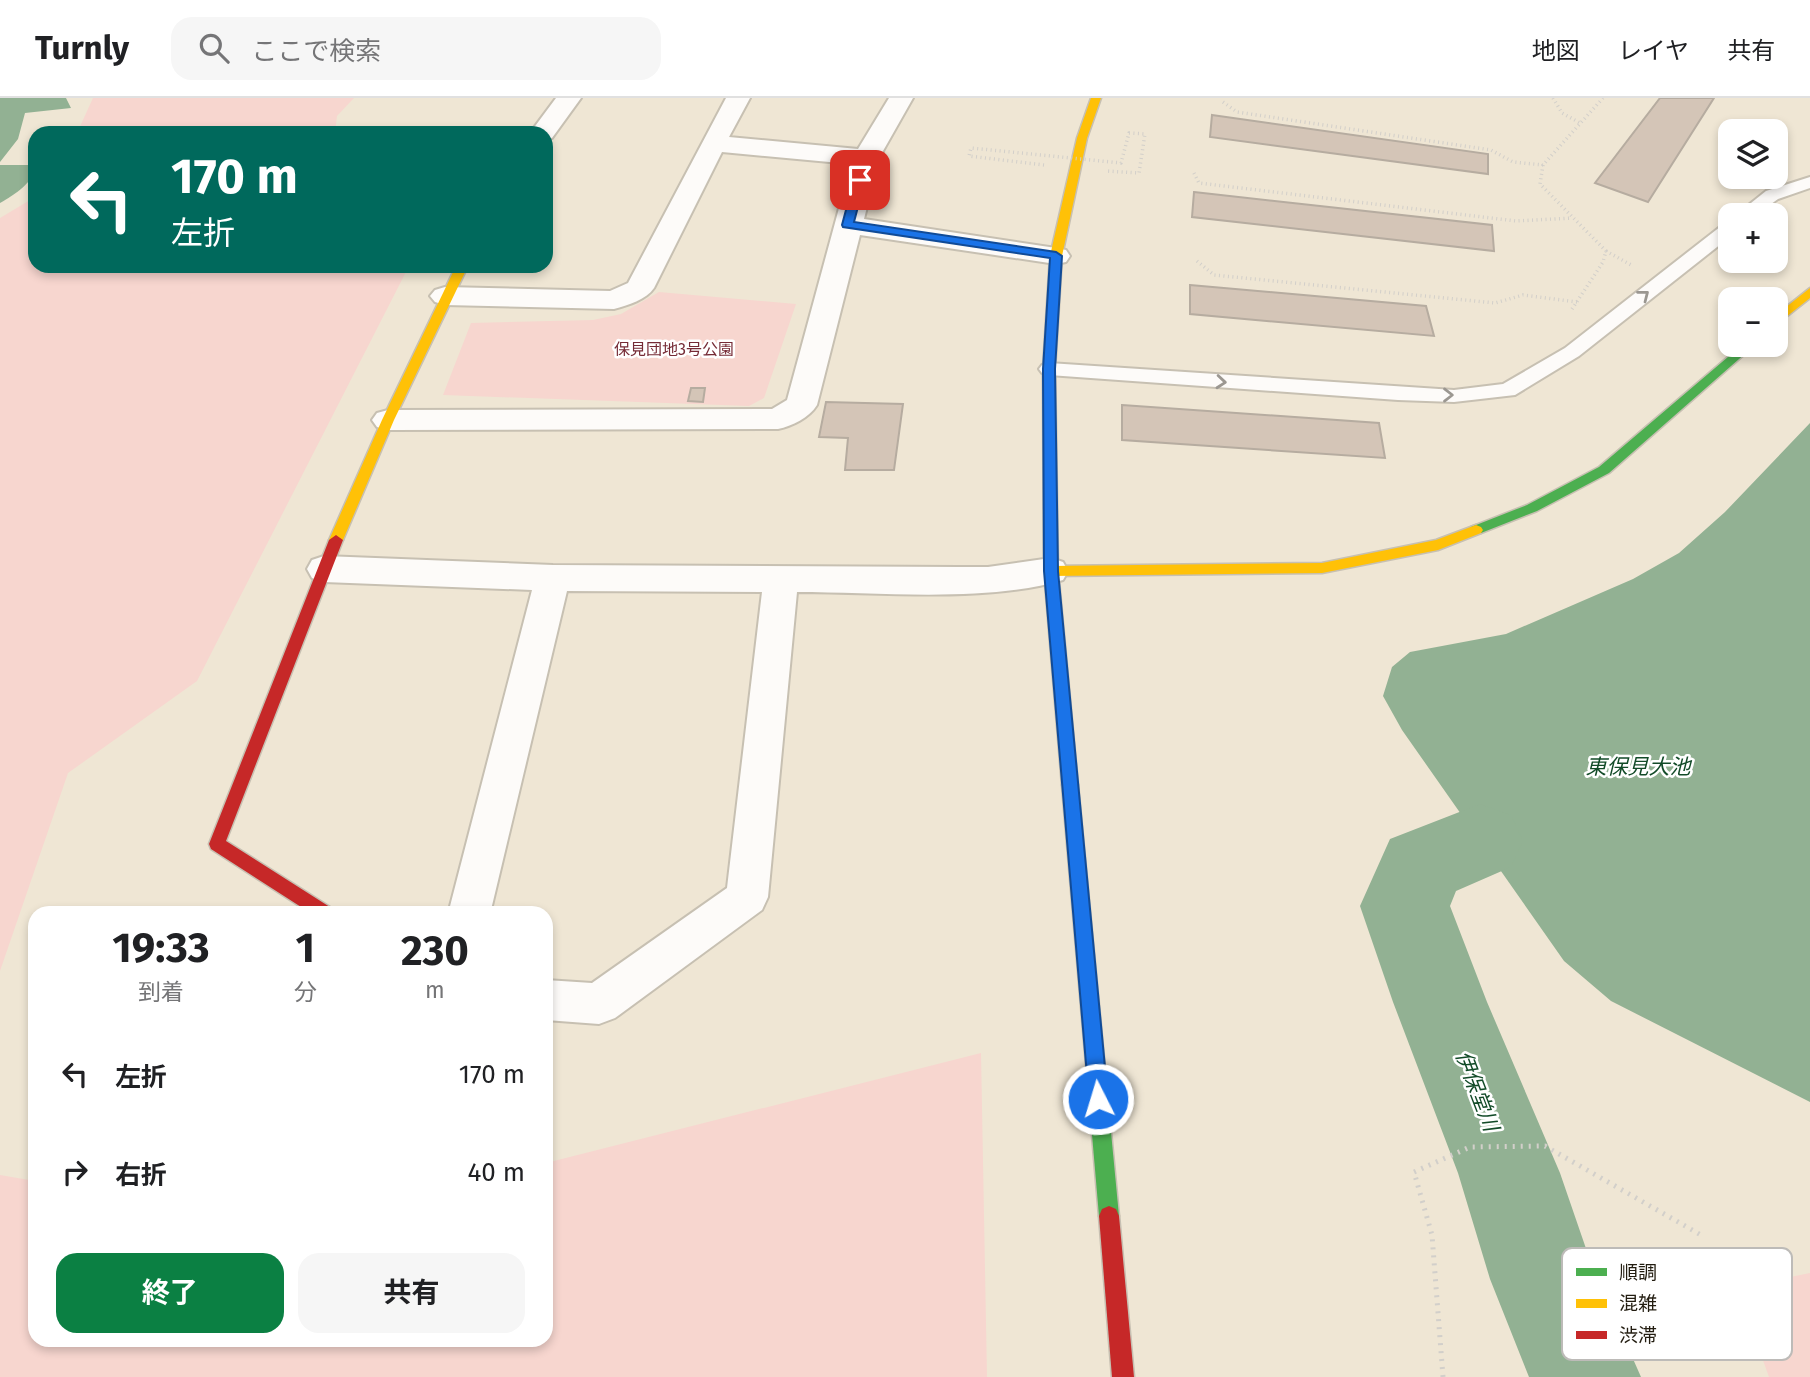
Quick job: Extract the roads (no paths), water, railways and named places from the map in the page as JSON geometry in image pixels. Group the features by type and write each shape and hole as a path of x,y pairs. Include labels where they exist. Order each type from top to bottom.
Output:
{"street":[{"path":"548,126 569,98"},
{"path":"445,296 614,300 640,288 738,98"},
{"path":"388,420 778,419 801,405 866,159 901,98"},
{"path":"1096,98 1082,138 1056,256 1049,369 1051,571 1123,1377"},
{"path":"713,143 866,159"},
{"path":"847,225 1056,256"},
{"path":"314,906 217,844 324,569 388,420 458,273"},
{"path":"1788,311 1810,292"},
{"path":"324,569 553,578 988,580 1051,571 1322,568 1438,545 1532,508 1604,470 1735,357"},
{"path":"553,1001 599,1004 747,897 781,577"},
{"path":"471,906 553,578"}],"lane":[{"path":"1761,203 1772,195 1810,182"},
{"path":"1049,369 1398,394 1454,396 1508,390 1572,352 1718,237"}],"water":[{"path":"0,98 66,98 71,108 25,113 18,139 0,162"},
{"path":"0,165 28,165 28,182 0,203"},
{"name":"東保見大池","path":"1810,423 1810,1102 1611,1001 1564,961 1402,730 1383,696 1392,667 1410,652 1506,634 1633,579 1679,553 1725,512"}],"waterway":[{"name":"伊保堂川","path":"1480,841 1421,866 1405,906 1440,1002 1509,1173 1543,1279 1562,1323"},
{"name":"伊保堂川","path":"1578,1360 1585,1377"}],"park label":[{"name":"保見団地3号公園","path":"674,349"}]}
